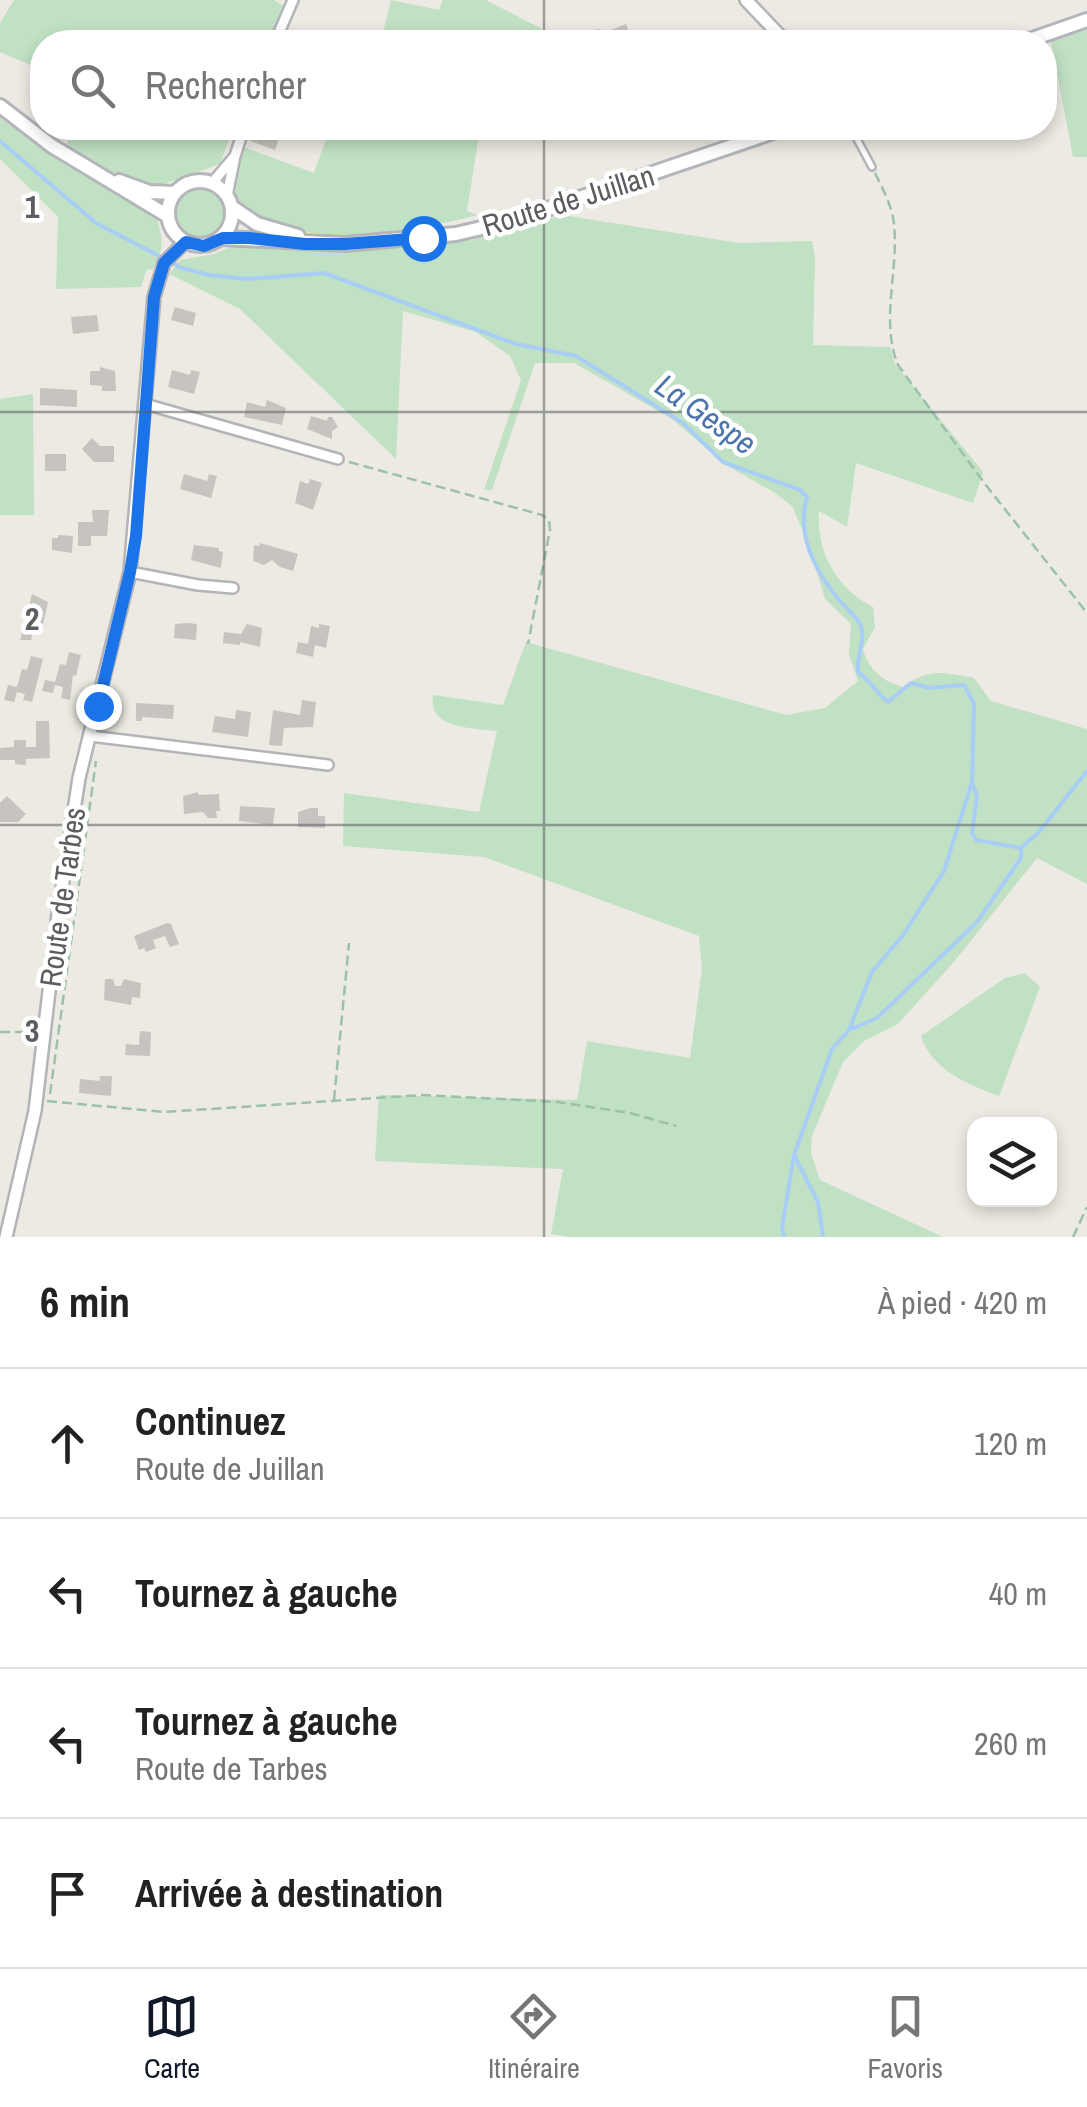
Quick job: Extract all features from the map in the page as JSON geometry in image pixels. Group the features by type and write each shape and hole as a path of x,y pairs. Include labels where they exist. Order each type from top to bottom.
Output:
{"main road":[{"path":"1057,30 1087,20"},
{"path":"0,106 30,130"},
{"path":"43,140 168,216"},
{"name":"Route de Juillan","path":"223,238 345,244 456,234 515,220 750,140"},
{"path":"92,173 150,192 174,193 190,182 212,183 230,202 232,218 223,238 204,246 186,242 172,229 168,216 174,193"},
{"name":"Route de Juillan","path":"230,202 257,224 285,234 345,244"}],"street":[{"path":"280,30 294,0"},
{"path":"746,0 775,30"},
{"path":"230,202 234,156 240,140"},
{"path":"212,183 234,156"},
{"name":"Route de Tarbes","path":"6,1237 42,1100 44,1032 80,778 95,736 130,572 152,311 164,264 186,242"},
{"path":"146,404 338,459"},
{"path":"130,572 198,586 233,588"},
{"path":"95,736 328,765"}],"lane":[{"path":"857,140 872,167"}],"path":[{"path":"872,167 894,221 896,260 890,345 898,365 1087,613"},
{"path":"338,459 542,514 549,520 528,644"},
{"path":"95,736 56,1065 42,1100 164,1112 422,1095 541,1101 630,1113 676,1126"},
{"path":"334,1101 337,1044 346,1008 349,943"},
{"path":"0,1032 44,1032"},
{"path":"1073,1237 1087,1207"}],"green space":[{"path":"14,0 274,0 283,6 273,30 30,30 30,65 0,52 0,23"},
{"path":"391,0 439,10 443,0 486,0 544,30 384,30"},
{"path":"1087,30 1087,157 1073,157 1057,73 1057,39"},
{"path":"0,118 69,166 156,216 161,250 152,270 147,269 141,287 56,289 58,217 0,159"},
{"path":"68,140 229,140 220,164 155,187 137,184 67,144"},
{"path":"326,140 478,140 467,211 478,215 420,228 331,235 273,224 245,212 235,194 243,147 314,173"},
{"path":"201,189 219,197 227,215 219,233 201,241 183,233 175,215 183,197"},
{"path":"562,215 739,243 812,241 813,345 890,347 895,364 983,472 973,503 856,463 847,527 819,511 821,541 831,568 849,590 873,607 875,627 863,649 869,663 883,678 904,687 929,674 974,678 991,701 1087,729 1087,884 1037,858 953,963 898,1024 864,1041 843,1062 812,1136 811,1153 820,1180 943,1237 569,1237 551,1234 563,1169 375,1161 379,1095 577,1100 587,1041 690,1058 702,969 699,936 484,857 343,846 344,793 479,812 497,731 445,721 437,715 433,695 503,705 526,642 786,715 825,708 858,681 849,654 851,624 825,599 808,542 792,506 726,465 672,419 574,363 535,363 492,490 484,490 521,380 510,356 476,332 403,311 396,459 240,309 169,274 180,260 214,254 239,243 363,251 472,240"},
{"path":"33,394 34,515 0,515 0,399"},
{"path":"1025,973 1040,987 999,1096 942,1067 921,1036 1005,978"}],"building":[{"path":"248,140 278,140 275,150"},
{"path":"175,307 196,313 193,326 171,320"},
{"path":"97,315 99,331 73,334 71,317"},
{"path":"100,367 115,371 116,391 102,391 102,386 90,385 90,371 100,371"},
{"path":"172,370 190,375 191,370 200,372 194,394 168,387"},
{"path":"40,388 77,390 77,407 40,405"},
{"path":"267,400 286,408 282,425 244,417 247,402 265,407"},
{"path":"311,416 327,421 332,417 338,427 332,431 332,439 307,429"},
{"path":"92,438 100,446 114,446 114,462 94,462 82,449"},
{"path":"45,454 66,454 66,471 45,471"},
{"path":"184,474 207,481 209,474 217,476 211,498 180,489"},
{"path":"310,479 322,483 313,510 295,503 300,481 308,484"},
{"path":"92,510 109,510 107,536 91,536 91,546 78,546 78,522 93,522"},
{"path":"73,536 72,553 52,550 52,538"},
{"path":"260,543 298,554 293,571 272,560 264,565 253,561 254,545"},
{"path":"194,545 219,548 223,552 221,568 191,560"},
{"path":"32,594 48,602 42,629 34,627 31,640 20,640"},
{"path":"175,624 197,624 196,640 174,638"},
{"path":"247,624 262,628 260,647 223,643 224,632 241,634"},
{"path":"319,624 330,626 326,648 315,645 313,657 296,653 298,642 308,644 311,626 319,628"},
{"path":"69,652 81,655 76,676 73,675 70,700 61,698 63,687 55,685 53,693 42,691 45,680 55,682 60,664 66,665"},
{"path":"31,656 43,659 32,702 23,700 25,694 17,692 14,702 4,700 8,685 17,687"},
{"path":"302,700 316,702 313,727 284,728 282,746 269,745 273,710 300,715"},
{"path":"136,703 174,705 173,719 142,717 142,721 136,721"},
{"path":"236,710 251,712 248,737 212,732 215,716 235,719"},
{"path":"36,721 49,721 50,758 26,759 26,765 0,760 0,748 14,747 14,740 26,740 26,747 36,747"},
{"path":"198,792 219,794 217,818 208,818 203,812 184,814 183,796"},
{"path":"7,796 26,814 18,822 0,822 0,803"},
{"path":"240,806 275,808 273,825 239,821"},
{"path":"318,808 318,816 325,816 325,828 298,827 298,812"},
{"path":"167,923 179,944 170,947 165,936 153,940 156,948 139,950 134,936"},
{"path":"105,979 113,979 115,986 121,986 124,979 141,983 140,998 132,997 131,1005 104,1000"},
{"path":"140,1031 151,1032 150,1056 125,1055 126,1044 139,1045"},
{"path":"100,1076 112,1076 111,1096 79,1093 80,1079 100,1081"}],"waterway":[{"name":"La Gespe","path":"0,141 96,223 182,268 247,279 324,273 516,344 576,356 683,423 723,462 800,490 807,497 804,525 810,552 830,589 860,624 858,672 888,702 911,683 929,688 964,685 974,704 972,782 977,796 972,833 976,840 1021,848 1021,858 977,922 877,1018 849,1030 832,1049 794,1155 782,1228 784,1237"},
{"path":"1022,847 1038,833 1087,771"},
{"path":"849,1030 872,972 903,935 944,871 972,782"},
{"path":"794,1155 818,1202 823,1237"}],"route":[{"path":"98,706 136,536 149,340 154,297 168,258 186,242 204,246 223,238 345,244 423,238"}]}
